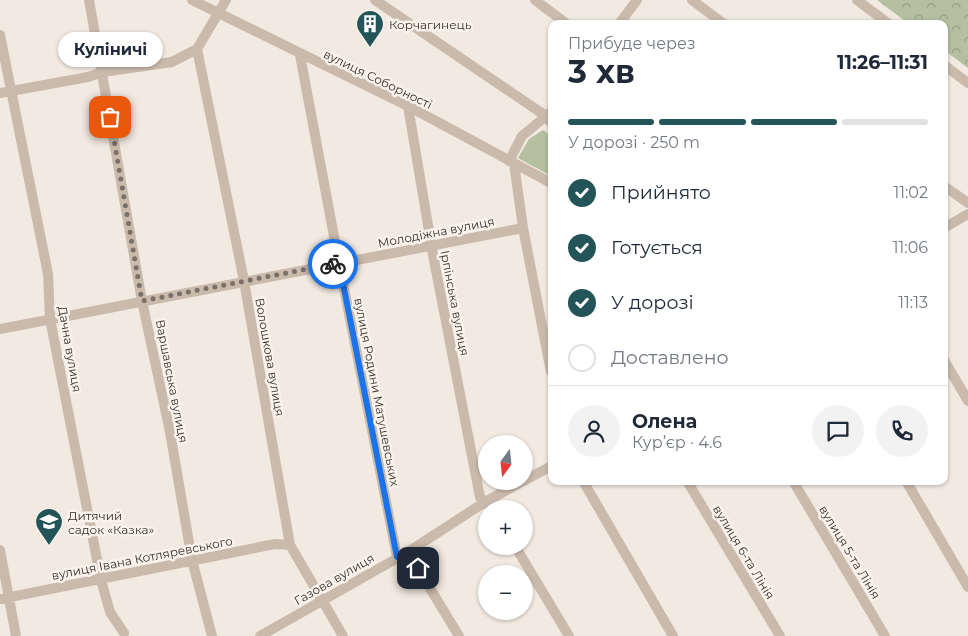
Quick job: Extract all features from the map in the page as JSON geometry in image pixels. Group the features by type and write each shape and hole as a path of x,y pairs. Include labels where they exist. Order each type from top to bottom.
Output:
{"street":[{"name":"Варшавська вулиця","path":"89,0 142,301 170,432 192,560 212,636"},
{"name":"вулиця Соборності","path":"192,0 300,55 408,106 548,181"},
{"path":"5,92 88,77 103,72 172,62 197,49 226,0"},
{"path":"375,0 548,116"},
{"path":"535,0 562,20"},
{"path":"622,20 637,0"},
{"path":"692,0 719,20"},
{"path":"857,0 883,20"},
{"name":"Дачна вулиця","path":"0,35 5,92 47,270 50,319 100,580 110,612 124,633"},
{"name":"Волошкова вулиця","path":"197,49 244,281 290,545 343,636"},
{"name":"вулиця Родини Матушевських","path":"300,55 397,557"},
{"path":"948,68 968,83"},
{"name":"Ірпінська вулиця","path":"408,106 432,245 480,497 483,500"},
{"path":"548,118 522,136 512,162 548,357"},
{"path":"948,189 968,203"},
{"path":"948,226 967,218"},
{"name":"Молодіжна вулиця","path":"0,329 523,228"},
{"path":"948,367 968,401"},
{"name":"Газова вулиця","path":"533,476 548,468"},
{"path":"584,485 673,636"},
{"name":"вулиця 6-та Лінія","path":"689,485 780,636"},
{"name":"вулиця 5-та Лінія","path":"795,485 885,636"},
{"path":"908,485 968,587"},
{"name":"Газова вулиця","path":"497,500 511,490"},
{"name":"Газова вулиця","path":"260,636 478,512"},
{"name":"вулиця Івана Котляревського","path":"4,598 275,544 290,545"},
{"path":"0,550 4,598 16,636"},
{"path":"408,552 459,636"},
{"path":"520,555 569,636"}],"green space":[{"path":"877,0 968,0 968,68 948,53 948,20 904,20"},
{"path":"543,130 548,134 548,174 518,158 529,139"}],"way so far":[{"path":"110,117 142,301 333,264"}],"place":[{"name":"Корчагинець","path":"370,48"},
{"name":"Куліничі","path":"110,117"},
{"name":"Дитячий садок «Казка»","path":"49,546"}],"route":[{"path":"333,264 339,263 397,557 408,552 418,568"}]}
